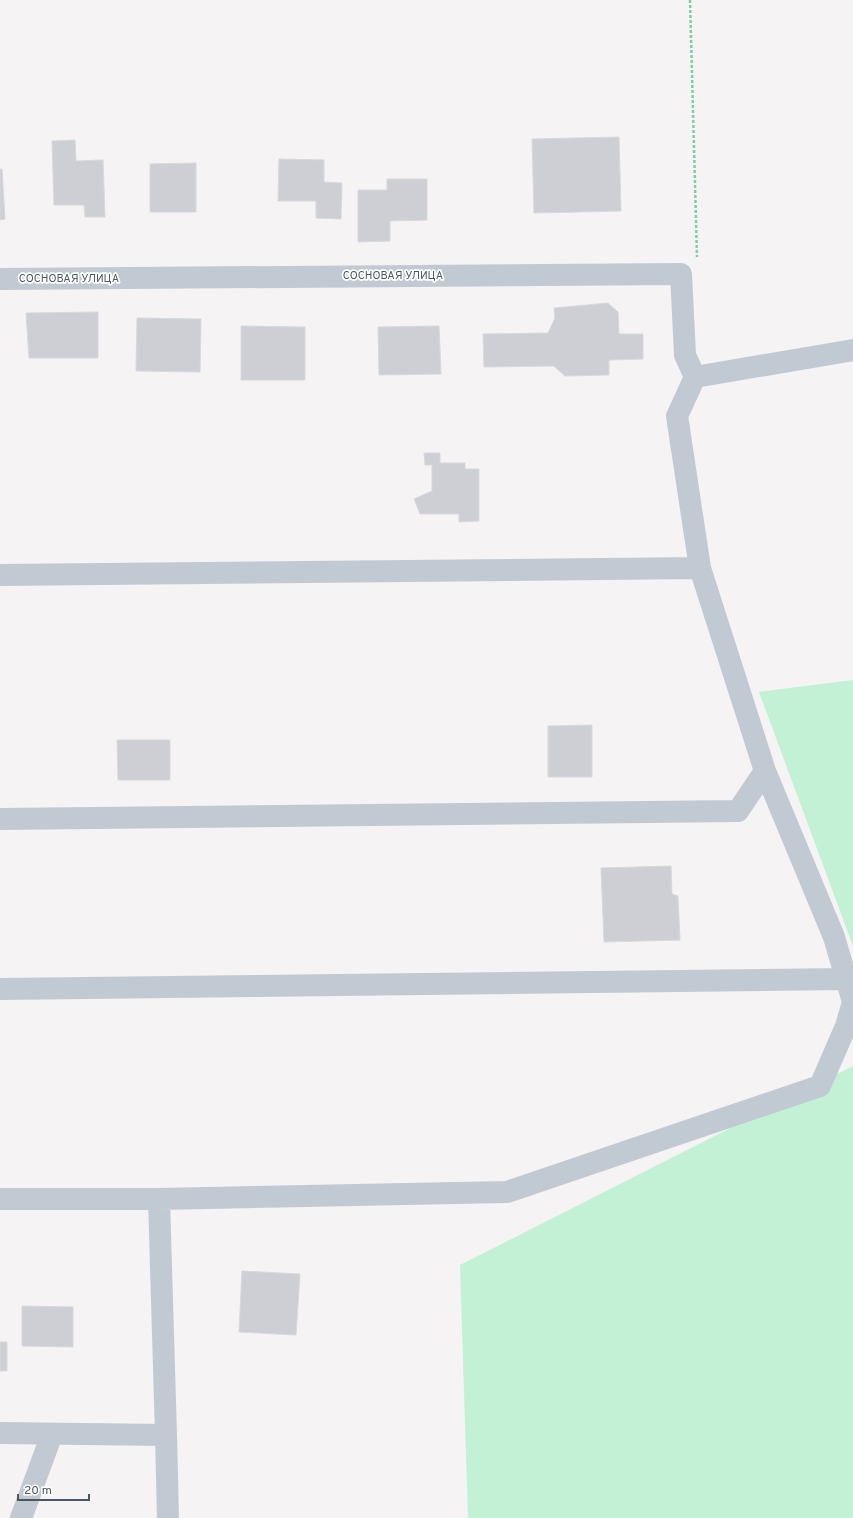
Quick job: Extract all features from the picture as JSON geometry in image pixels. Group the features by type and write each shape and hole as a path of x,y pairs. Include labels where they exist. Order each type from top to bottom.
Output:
{"street":[{"name":"СОСНОВАЯ УЛИЦА","path":"0,279 681,274"},
{"path":"0,1199 159,1199 507,1192 820,1086 846,1026 853,1002 834,936 765,771 700,568 677,416 695,377 685,355 681,274"},
{"path":"695,377 853,350"},
{"path":"0,575 700,568"},
{"path":"0,819 738,811 765,771"},
{"path":"0,989 846,979"},
{"path":"159,1199 168,1518"},
{"path":"0,1433 166,1435"},
{"path":"21,1518 52,1434"}],"path":[{"path":"681,274 697,259 690,0"}],"green space":[{"path":"853,680 853,946 759,692"},
{"path":"853,1066 853,1518 468,1518 460,1265"}],"building":[{"path":"619,137 621,211 534,213 532,139"},
{"path":"75,140 76,161 103,160 105,217 85,217 84,205 54,205 52,141"},
{"path":"279,159 324,160 324,182 342,183 341,219 316,218 316,201 278,201"},
{"path":"196,163 196,212 150,212 150,164"},
{"path":"0,169 2,169 5,219 0,220"},
{"path":"387,179 427,179 427,220 390,221 390,241 358,242 358,190 387,190"},
{"path":"608,303 618,312 619,334 643,334 643,359 609,360 609,375 565,376 554,366 484,367 483,334 548,333 555,318 554,308"},
{"path":"98,312 98,358 29,358 26,313"},
{"path":"137,318 201,319 200,372 136,371"},
{"path":"241,326 305,327 305,380 241,380"},
{"path":"439,326 441,374 379,375 378,327"},
{"path":"424,453 440,453 440,463 465,463 465,469 479,469 479,521 459,522 459,514 420,514 414,499 432,491 432,465 425,465"},
{"path":"592,725 592,777 548,777 548,726"},
{"path":"117,740 170,740 170,780 118,780"},
{"path":"671,866 672,894 678,896 680,940 604,942 601,868"},
{"path":"242,1271 300,1274 296,1335 239,1332"},
{"path":"22,1306 73,1307 73,1347 22,1346"},
{"path":"0,1342 7,1342 7,1371 0,1371"}]}
